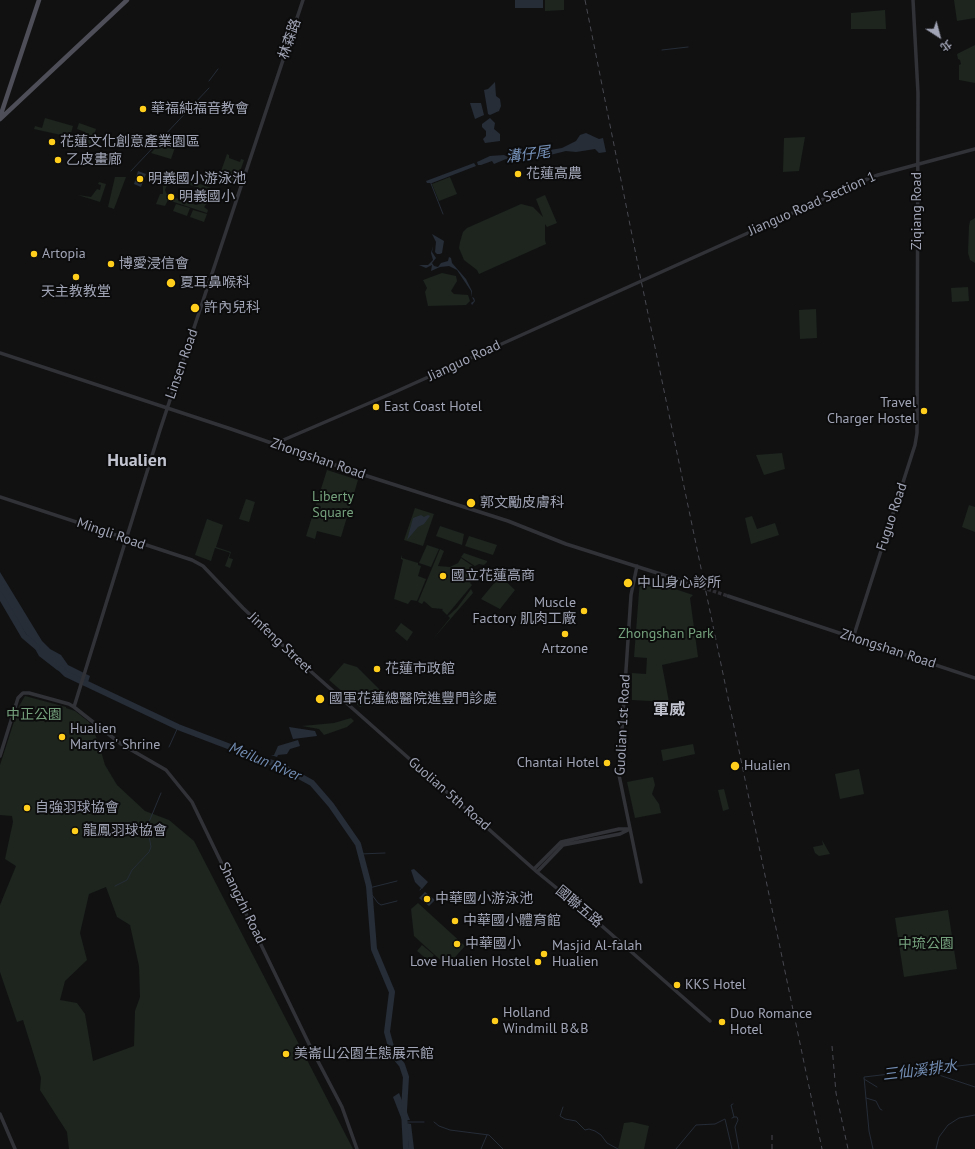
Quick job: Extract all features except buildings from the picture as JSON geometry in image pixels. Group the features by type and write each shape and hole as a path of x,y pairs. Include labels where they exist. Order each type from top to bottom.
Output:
{"main road":[{"path":"0,118 39,0"},
{"path":"0,118 126,0"}],"street":[{"name":"Linsen Road","path":"74,706 167,408 303,0"},
{"name":"Ziqiang Road","path":"914,0 918,93 916,393"},
{"name":"Jianguo Road Section 1","path":"654,275 830,196 842,189 878,175 917,163 975,149"},
{"name":"Jianguo Road","path":"274,444 395,392 654,275"},
{"name":"Zhongshan Road","path":"0,353 364,475 508,521 594,554 692,584"},
{"name":"Fuguo Road","path":"853,638 916,445 916,393"},
{"name":"Mingli Road","path":"0,497 192,560 203,566"},
{"name":"Jinfeng Street","path":"203,566 273,637 361,716"},
{"name":"Guolian 1st Road","path":"636,566 631,595 619,775 641,882"},
{"name":"Zhongshan Road","path":"728,596 975,678"},
{"path":"0,756 18,698 23,693 29,693 74,706"},
{"name":"Shangzhi Road","path":"74,706 121,744 166,770 192,802 310,1046 342,1107 356,1149"},
{"name":"Guolian 5th Road","path":"361,716 536,871"},
{"path":"536,871 563,845 620,834 629,829"},
{"name":"國聯五路","path":"536,871 586,912 710,1021"},
{"path":"0,1114 15,1149"}],"green space":[{"path":"545,0 564,0 564,10 545,11"},
{"path":"954,0 975,0 975,18 957,21"},
{"path":"885,10 886,29 851,29 851,13"},
{"path":"975,45 975,83 959,80 959,65 961,64 957,54"},
{"path":"45,118 73,126 70,137 34,129 35,126 42,128"},
{"path":"79,123 96,129 91,145 74,139 75,134 84,137 85,132 77,129"},
{"path":"167,135 178,139 171,159 151,153"},
{"path":"805,137 799,171 783,172 784,138"},
{"path":"227,154 229,155 229,158 240,162 241,159 244,160 236,183 219,177"},
{"path":"169,173 214,189 213,193 209,192 209,201 204,207 208,210 207,213 168,200 165,206 156,204 160,194 163,194 163,184 168,179 165,178","holes":["175,180 202,189 205,196 203,203 196,205 167,195 165,190 167,185"]},
{"path":"115,177 126,177 114,209 108,207"},
{"path":"450,177 457,194 439,201 432,184"},
{"path":"99,182 106,184 100,202 78,195 91,197 97,189 100,190 101,185 98,184"},
{"path":"545,195 557,223 547,227 545,224 546,244 479,274 477,270 464,260 459,248 463,232 467,228 521,204 533,207 543,217 536,199"},
{"path":"176,204 190,208 187,216 173,211"},
{"path":"193,210 207,214 204,222 190,217"},
{"path":"975,218 975,263 970,260 968,253 970,221"},
{"path":"442,273 456,276 457,281 451,291 454,294 468,295 470,301 466,305 428,306 425,292 427,288 423,280"},
{"path":"968,287 969,301 952,302 951,288"},
{"path":"816,309 817,338 800,339 799,310"},
{"path":"782,453 785,469 764,475 756,455"},
{"name":"Liberty Square","path":"327,470 358,480 341,537 317,531 315,539 306,536"},
{"path":"246,499 255,502 249,522 239,519"},
{"path":"969,505 975,507 975,532 962,527"},
{"path":"415,508 434,514 423,546 404,540"},
{"path":"752,516 757,529 775,523 779,535 751,544 745,518"},
{"path":"207,519 223,525 216,547 231,552 229,558 233,559 230,568 225,566 230,553 228,552 215,548 211,561 195,555"},
{"path":"440,526 464,534 462,545 436,536"},
{"path":"469,536 497,545 493,555 465,546"},
{"path":"427,545 439,549 431,567 419,563"},
{"path":"440,549 444,551 438,566 450,567 458,563 461,558 474,567 473,571 476,576 470,583 472,585 447,615 442,610 443,609 432,608 424,601 422,604 418,602"},
{"path":"464,553 487,562 484,565 479,564 475,566 461,557"},
{"path":"401,555 402,558 418,563 418,565 421,566 418,576 426,579 417,601 411,600 408,604 394,599 403,560 401,559"},
{"path":"500,576 515,590 500,609 481,599"},
{"name":"Zhongshan Park","path":"642,578 693,595 690,598 698,657 662,665 669,702 632,700 632,673 646,674 647,658 634,657 640,579"},
{"path":"471,589 473,593 433,639 450,618 448,616 457,608"},
{"path":"401,623 413,632 407,641 395,631"},
{"path":"344,663 357,667 383,693 360,707 329,680"},
{"name":"中正公園","path":"25,696 66,707 75,711 89,722 98,741 105,765 117,785 145,811 169,820 194,841 353,1149 69,1149 67,1132 40,1090 41,1078 23,1020 17,1022 0,972 0,905 16,866 5,859 13,822 12,816 0,815 0,765 19,706","holes":["106,887 117,917 130,925 139,966 140,997 135,1011 134,1046 93,1061 85,1014 77,1003 60,1000 65,981 87,960 80,933 89,894"]},
{"path":"351,718 354,721 347,727 324,735 319,729 302,726 334,723"},
{"path":"693,744 695,754 663,761 661,750"},
{"path":"859,769 864,794 840,799 835,774"},
{"path":"653,777 655,785 652,794 659,804 661,813 635,818 627,782"},
{"path":"724,789 729,809 723,811 718,790"},
{"path":"822,840 830,854 819,856 815,853 813,847 823,845"},
{"path":"418,903 465,946 447,966 414,936 411,909"},
{"name":"中琉公園","path":"948,910 957,969 904,977 895,918"},
{"path":"422,945 434,955 429,961 417,951"},
{"path":"632,1122 649,1126 644,1149 618,1149 624,1123"}],"water":[{"path":"515,0 543,0 543,8 515,8"},
{"path":"495,82 496,96 500,99 501,106 499,111 490,115 488,114 484,90 488,89"},
{"path":"470,103 481,103 484,115 475,119"},
{"path":"490,118 495,123 494,129 500,134 500,141 485,143 483,139 486,136 486,131 482,127 482,124"},
{"name":"溝仔尾","path":"586,133 599,139 603,138 606,152 599,153 595,149 576,152 566,151 550,155 527,156 510,161 506,159 494,164 492,161 478,165 477,162 490,156 504,155 508,157 530,154 535,149 550,150 562,148 576,141 580,135"},
{"path":"474,163 476,166 432,183 427,183 426,181"},
{"name":"明義國小游泳池","path":"138,171 146,174 141,187 134,184"},
{"path":"432,234 444,241 442,253 440,254 435,252 436,242"},
{"path":"433,246 432,252 436,258 432,263 434,266 438,267 441,263 448,261 449,257 451,258 452,263 466,279 472,291 472,297 471,291 457,270 449,266 440,267 431,271 432,265 426,268 419,265 428,265 433,260 431,253"},
{"path":"472,297 475,301 472,305 471,303 474,301"},
{"path":"421,515 424,517 428,515 430,516 424,524 418,527 407,540 413,518"},
{"path":"0,572 42,641 50,649 61,655 68,665 90,676 87,685 57,670 39,656 29,638 0,597"},
{"path":"289,727 315,731 317,736 293,739"},
{"path":"298,740 300,746 290,749 287,754 278,755 277,757 271,755 274,755 278,746"},
{"path":"414,869 428,882 422,889 415,882 411,870"},
{"name":"中華國小游泳池","path":"425,892 435,900 429,906 419,898"},
{"path":"399,1093 410,1120 402,1120 393,1097"},
{"path":"406,1123 411,1124 414,1149 409,1149"}],"waterway":[{"path":"662,50 688,47"},
{"path":"209,81 218,69"},
{"path":"131,171 209,88"},
{"path":"430,181 443,214"},
{"name":"Meilun River","path":"0,595 24,636 37,647"},
{"name":"Meilun River","path":"61,669 66,674 178,727 283,767 312,783 331,805 358,844 369,886 374,949 392,992 387,1032 393,1054 402,1065 406,1077 404,1110 406,1149"},
{"path":"169,747 178,727"},
{"path":"115,886 127,880 132,870 149,852 151,847 148,830 149,822 161,793"},
{"path":"360,854 385,853"},
{"path":"369,888 397,881"},
{"path":"369,891 381,905 397,901"},
{"name":"三仙溪排水","path":"873,1149 869,1131 864,1077 975,1064"},
{"path":"930,1069 933,1073 975,1087"},
{"path":"864,1079 877,1087"},
{"path":"866,1098 876,1101 882,1110"},
{"name":"三仙溪排水","path":"732,1118 734,1117 731,1105 733,1104"},
{"path":"563,1107 560,1116 565,1119 576,1121 585,1130 589,1129 595,1131 601,1135 607,1143 618,1149"},
{"path":"936,1149 939,1137 948,1125 959,1118 975,1115"},
{"path":"734,1117 737,1117 738,1120 735,1127 739,1149"},
{"name":"三仙溪排水","path":"676,1149 696,1125 715,1124 725,1119 732,1149"},
{"name":"三仙溪排水","path":"405,1122 424,1122"},
{"name":"三仙溪排水","path":"434,1122 439,1126 450,1130 489,1135 503,1149"},
{"path":"481,1149 487,1135"}],"tunnel":[{"path":"692,584 728,596"}],"railway":[{"path":"585,0 641,280 822,1149"},
{"path":"832,1046 836,1093 848,1149"},
{"path":"772,1133 772,1149"}],"place":[{"name":"華福純福音教會","path":"143,109"},
{"name":"花蓮文化創意產業園區","path":"52,142"},
{"name":"乙皮畫廊","path":"58,160"},
{"name":"花蓮高農","path":"518,174"},
{"name":"明義國小游泳池","path":"140,179"},
{"name":"明義國小","path":"171,197"},
{"name":"Artopia","path":"34,254"},
{"name":"博愛浸信會","path":"111,264"},
{"name":"天主教教堂","path":"76,277"},
{"name":"夏耳鼻喉科","path":"171,283"},
{"name":"許內兒科","path":"195,308"},
{"name":"East Coast Hotel","path":"376,407"},
{"name":"Travel Charger Hostel","path":"924,411"},
{"name":"郭文勵皮膚科","path":"471,503"},
{"name":"國立花蓮高商","path":"443,576"},
{"name":"中山身心診所","path":"628,583"},
{"name":"Muscle Factory 肌肉工廠","path":"584,611"},
{"name":"Artzone","path":"565,634"},
{"name":"花蓮市政館","path":"377,669"},
{"name":"國軍花蓮總醫院進豐門診處","path":"320,699"},
{"name":"Hualien Martyrs' Shrine","path":"62,737"},
{"name":"Chantai Hotel","path":"607,763"},
{"name":"Hualien","path":"735,766"},
{"name":"自強羽球協會","path":"27,808"},
{"name":"龍鳳羽球協會","path":"75,831"},
{"name":"中華國小游泳池","path":"427,899"},
{"name":"中華國小體育館","path":"455,921"},
{"name":"中華國小","path":"457,944"},
{"name":"Masjid Al-falah Hualien","path":"544,954"},
{"name":"Love Hualien Hostel","path":"538,962"},
{"name":"KKS Hotel","path":"677,985"},
{"name":"Holland Windmill B&B","path":"495,1021"},
{"name":"Duo Romance Hotel","path":"722,1022"},
{"name":"美崙山公園生態展示館","path":"286,1054"}],"district":[{"name":"Hualien","path":"137,461"},
{"name":"軍威","path":"669,710"}]}
